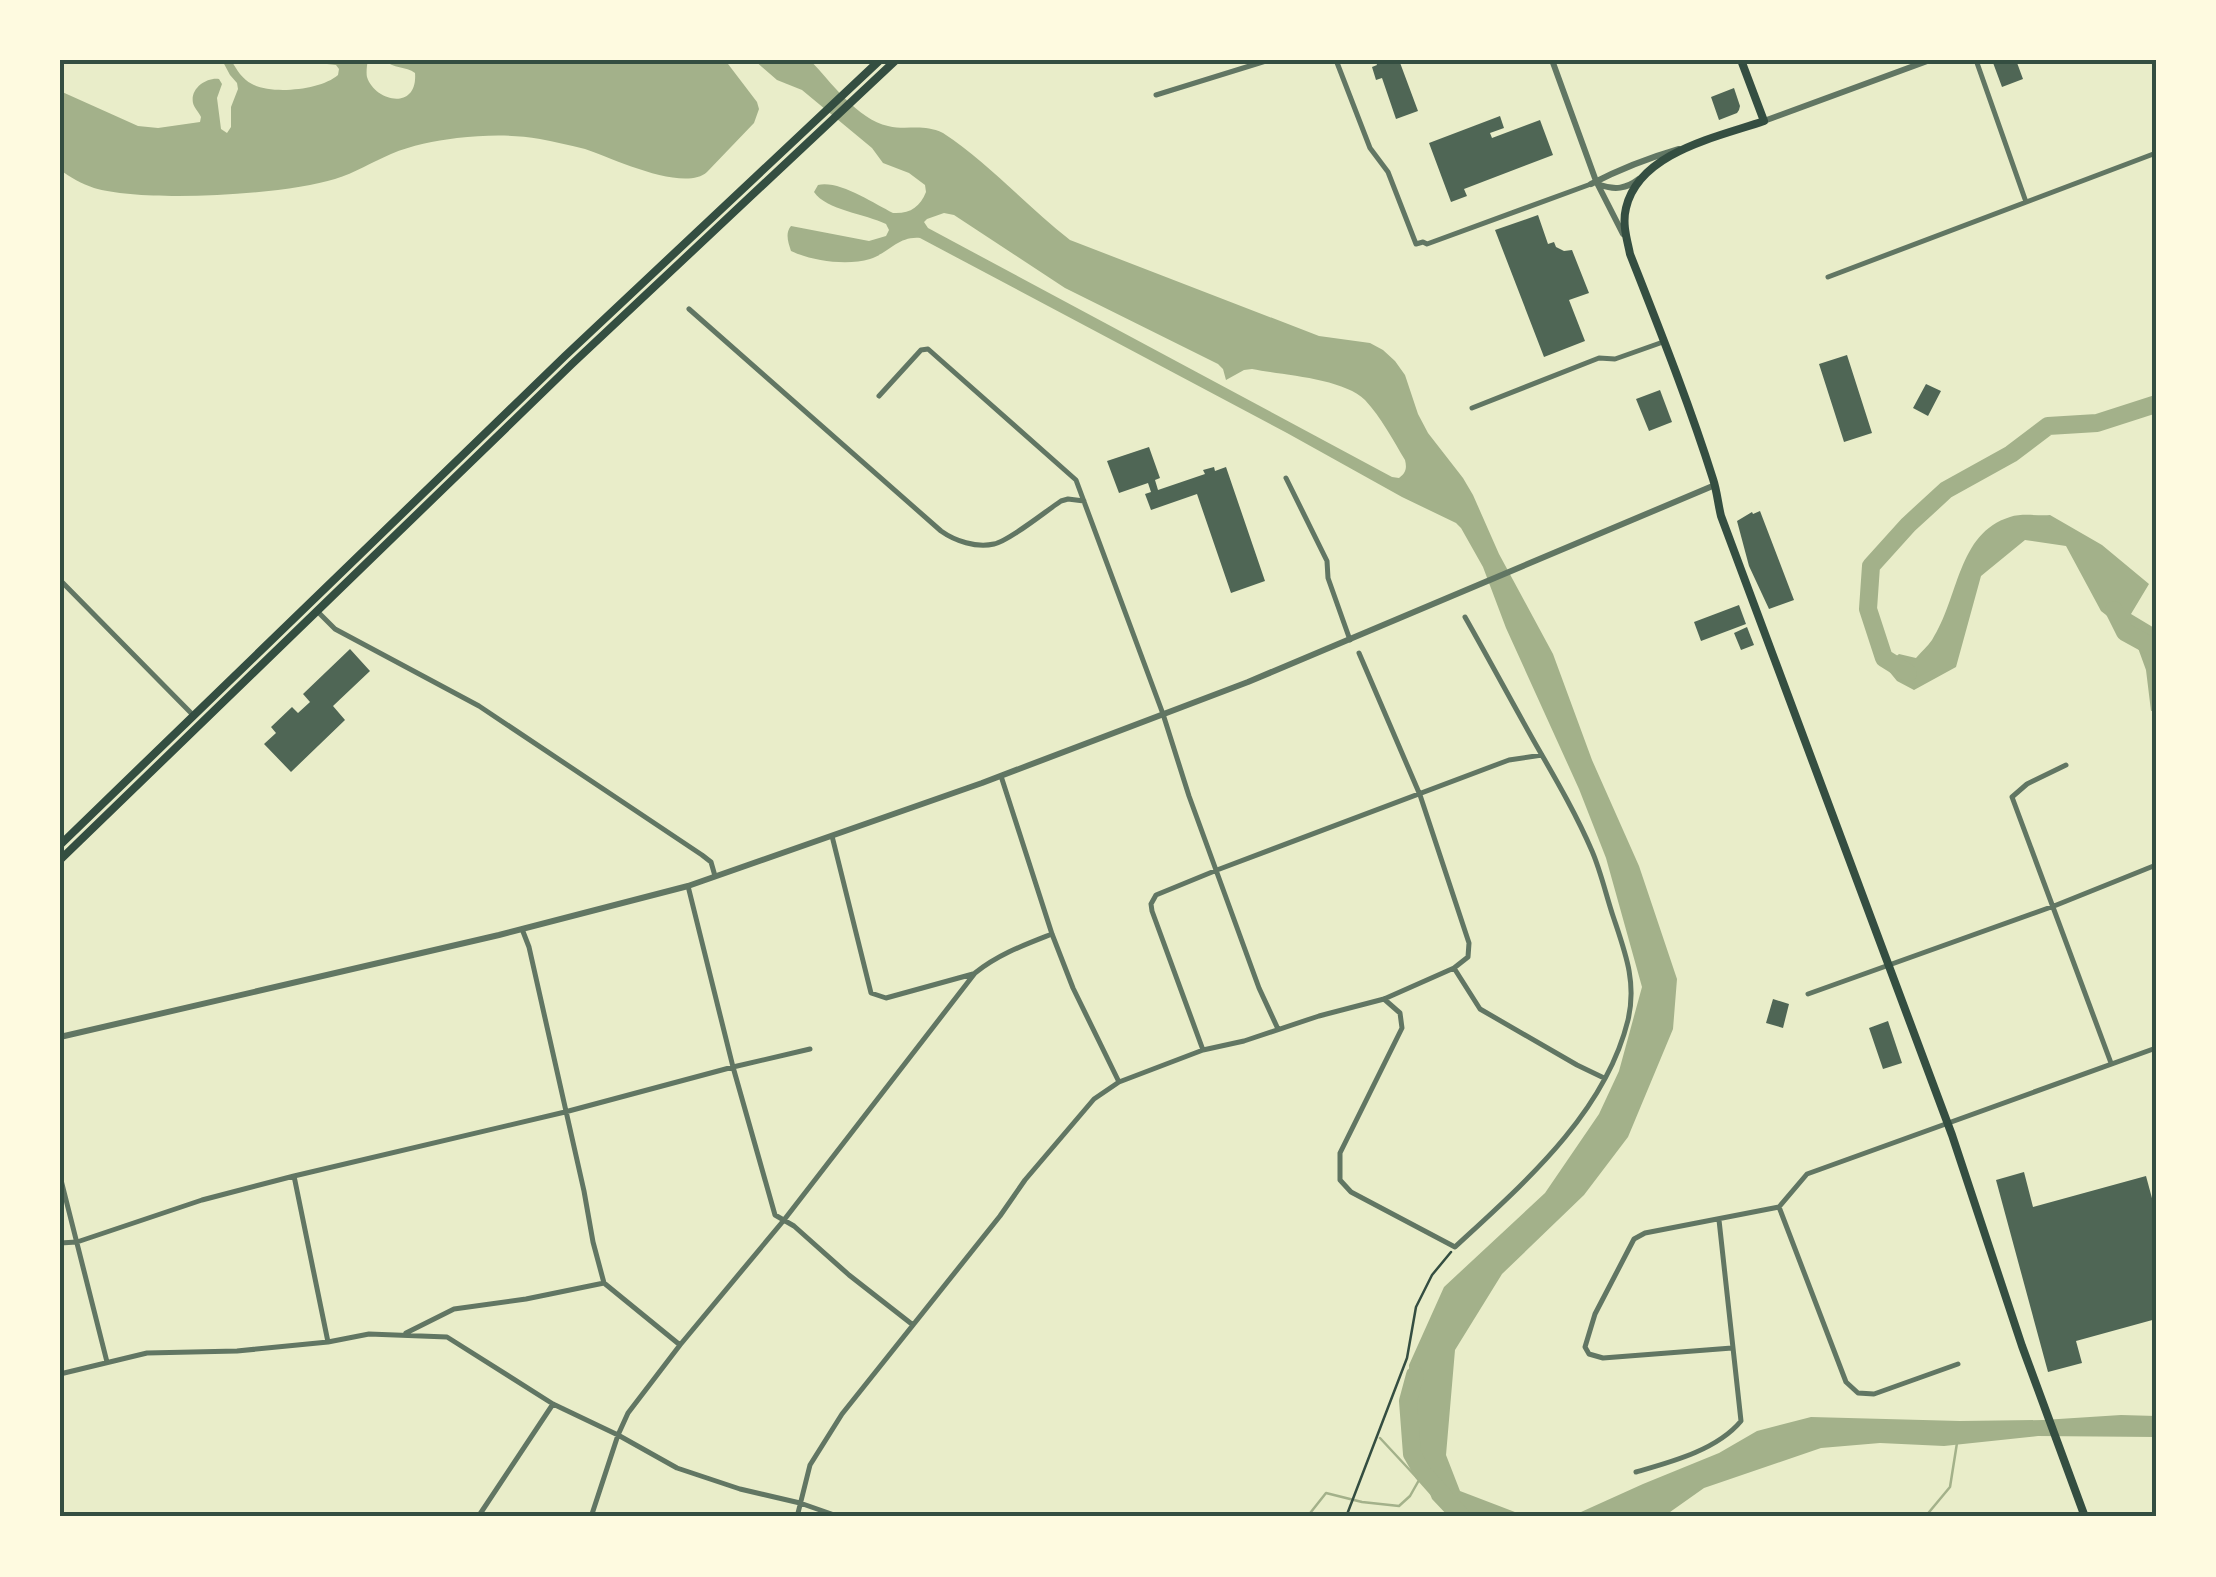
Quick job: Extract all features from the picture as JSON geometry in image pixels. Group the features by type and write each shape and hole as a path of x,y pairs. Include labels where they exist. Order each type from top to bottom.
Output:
{"highway":[{"path":"60,860 572,364 896,60"},
{"path":"1740,60 1764,122 1695,145 1654,165 1636,186 1625,209 1624,228 1630,254 1715,485 1721,516 1948,1125 2084,1517"},
{"path":"60,845 564,356 880,61"}],"street":[{"path":"1156,95 1270,60"},
{"path":"1336,60 1370,148 1388,172 1416,244 1427,244 1595,183 1607,174 1649,158 1695,145"},
{"path":"1552,60 1595,183 1622,230 1630,254"},
{"path":"1764,122 1930,60"},
{"path":"1976,60 2026,202"},
{"path":"1828,277 2156,153"},
{"path":"1595,183 1622,188 1644,176"},
{"path":"689,309 952,539 996,544 1061,501 1084,502"},
{"path":"1472,408 1599,358 1615,359 1664,342"},
{"path":"879,396 921,350 928,348 1076,480 1267,1008 1278,1029"},
{"path":"1286,478 1327,561 1328,578 1350,640"},
{"path":"60,1037 522,929 688,886 1001,776 1163,714 1350,640 1715,485"},
{"path":"60,580 194,715"},
{"path":"316,611 335,629 478,706 556,757 702,855 711,862 716,876"},
{"path":"1384,999 1400,1013 1402,1028 1340,1152 1340,1180 1351,1192 1455,1247 1517,1190 1580,1118 1604,1078 1628,1018 1632,976 1593,852 1562,787 1465,617"},
{"path":"797,1517 810,1466 842,1414 1025,1180 1094,1099 1119,1082 1203,1050 1384,999 1422,984 1468,958 1470,943 1420,795 1359,653"},
{"path":"1203,1050 1152,911 1156,895 1509,760 1542,755"},
{"path":"2066,765 2027,784 2012,797 2111,1063"},
{"path":"1001,776 1052,934 1073,988 1119,1082"},
{"path":"832,836 871,993 886,998 975,973"},
{"path":"1808,994 2156,865"},
{"path":"688,886 775,1215 794,1226 912,1325"},
{"path":"522,929 604,1283 680,1345"},
{"path":"591,1517 628,1412 680,1345 784,1220 975,973 1011,949 1052,934"},
{"path":"1454,968 1480,1009 1604,1078"},
{"path":"1732,1348 1603,1358 1589,1354 1586,1347 1595,1314 1634,1239 1644,1233 1779,1207 1808,1174 2156,1048"},
{"path":"60,1244 294,1176 810,1049"},
{"path":"60,1176 107,1363"},
{"path":"294,1176 328,1342"},
{"path":"1779,1207 1846,1382 1858,1392 1874,1394 1958,1364"},
{"path":"1636,1472 1673,1461 1730,1435 1741,1421 1719,1220"},
{"path":"403,1334 454,1309 526,1300 604,1283"},
{"path":"60,1374 147,1353 237,1352 368,1334 446,1337 552,1404 677,1468 840,1517"},
{"path":"478,1517 552,1404"}],"path":[{"path":"1346,1517 1407,1358 1416,1307 1432,1275 1455,1247"}],"shaded area":[{"path":"222,60 231,60 252,84 284,90 320,84 338,75 339,69 327,64 248,60 368,60 371,86 395,99 410,93 415,73 384,60 725,60 759,109 754,123 707,172 682,179 579,148 530,137 498,136 423,144 335,179 250,193 117,193 90,186 60,170 60,91 138,126 158,128 200,122 193,103 194,93 205,82 219,79 221,129 227,133 238,89"},
{"path":"754,60 810,60 866,116 895,127 928,128 943,133 1070,240 1319,336 1370,343 1383,350 1405,375 1428,433 1473,495 1499,554 1553,654 1592,760 1639,866 1677,979 1673,1029 1628,1137 1584,1195 1502,1274 1455,1350 1446,1455 1460,1491 1528,1517 1449,1517 1432,1499 1410,1442 1409,1365 1444,1287 1545,1193 1599,1114 1619,1071 1642,987 1606,858 1483,567 1456,523 920,238 900,242 870,259 851,262 819,260 791,251 791,226 869,241 886,236 889,230 886,224 820,198 814,192 818,185 846,189 893,213 914,208 926,192 925,185 909,173 883,163 872,148 802,90 777,80","holes":["944,213 954,215 1065,288 1218,364 1226,380 1252,369 1327,382 1355,393 1365,400 1386,429 1405,460 1405,472 1399,478 1392,477 928,228 924,222"]},
{"path":"2050,515 2102,545 2149,584 2131,614 2156,629 2156,710 2151,711 2146,670 2134,637 2101,611 2066,546 2025,540 1981,576 1956,667 1914,690 1897,681 1888,670 1888,663 1899,654 1916,658 1930,642 1979,537 2010,517"},
{"path":"2156,1416 2156,1437 2038,1436 1944,1446 1880,1443 1821,1448 1704,1488 1663,1517 1556,1517 1581,1512 1719,1453 1757,1431 1811,1417 1960,1421"}],"building":[{"path":"1375,60 1399,60 1418,111 1396,119 1382,78 1376,80 1372,67 1377,65"},
{"path":"1992,60 2016,60 2023,79 2002,87"},
{"path":"1734,88 1739,110 1719,120 1711,97"},
{"path":"1500,116 1504,128 1490,133 1492,138 1540,120 1553,155 1464,189 1467,196 1451,202 1429,143"},
{"path":"1538,215 1548,244 1554,242 1564,251 1572,250 1589,293 1569,300 1585,341 1544,357 1495,230"},
{"path":"1847,355 1872,433 1844,442 1819,364"},
{"path":"1926,384 1941,391 1928,416 1913,408"},
{"path":"1660,390 1672,422 1649,431 1636,399"},
{"path":"1149,447 1160,478 1155,480 1158,490 1205,474 1203,470 1226,467 1265,581 1231,593 1197,494 1151,510 1145,494 1151,492 1148,483 1119,493 1107,461"},
{"path":"1760,511 1794,600 1769,609 1749,566 1737,521"},
{"path":"1739,605 1746,624 1701,641 1694,622"},
{"path":"1747,627 1754,645 1741,650 1734,633"},
{"path":"350,649 370,671 333,706 345,720 291,772 264,744 276,733 271,727 292,707 298,713 310,702 303,694"},
{"path":"1773,999 1789,1004 1783,1028 1766,1023"},
{"path":"1888,1021 1902,1063 1883,1069 1869,1028"},
{"path":"2024,1172 2033,1207 2146,1176 2156,1213 2156,1319 2076,1341 2082,1363 2048,1372 1996,1180"}],"waterway":[{"path":"1908,673 1884,658 1868,609 1871,566 1908,525 1946,490 2011,454 2048,426 2097,423 2156,404"},
{"path":"2114,610 2125,632 2156,649"},
{"path":"1415,1375 1408,1401 1412,1454 1423,1473 1462,1517"},
{"path":"1380,1438 1419,1480"},
{"path":"1925,1517 1950,1487 1957,1443"},
{"path":"1307,1517 1326,1493 1399,1506 1410,1496 1423,1473"}]}
